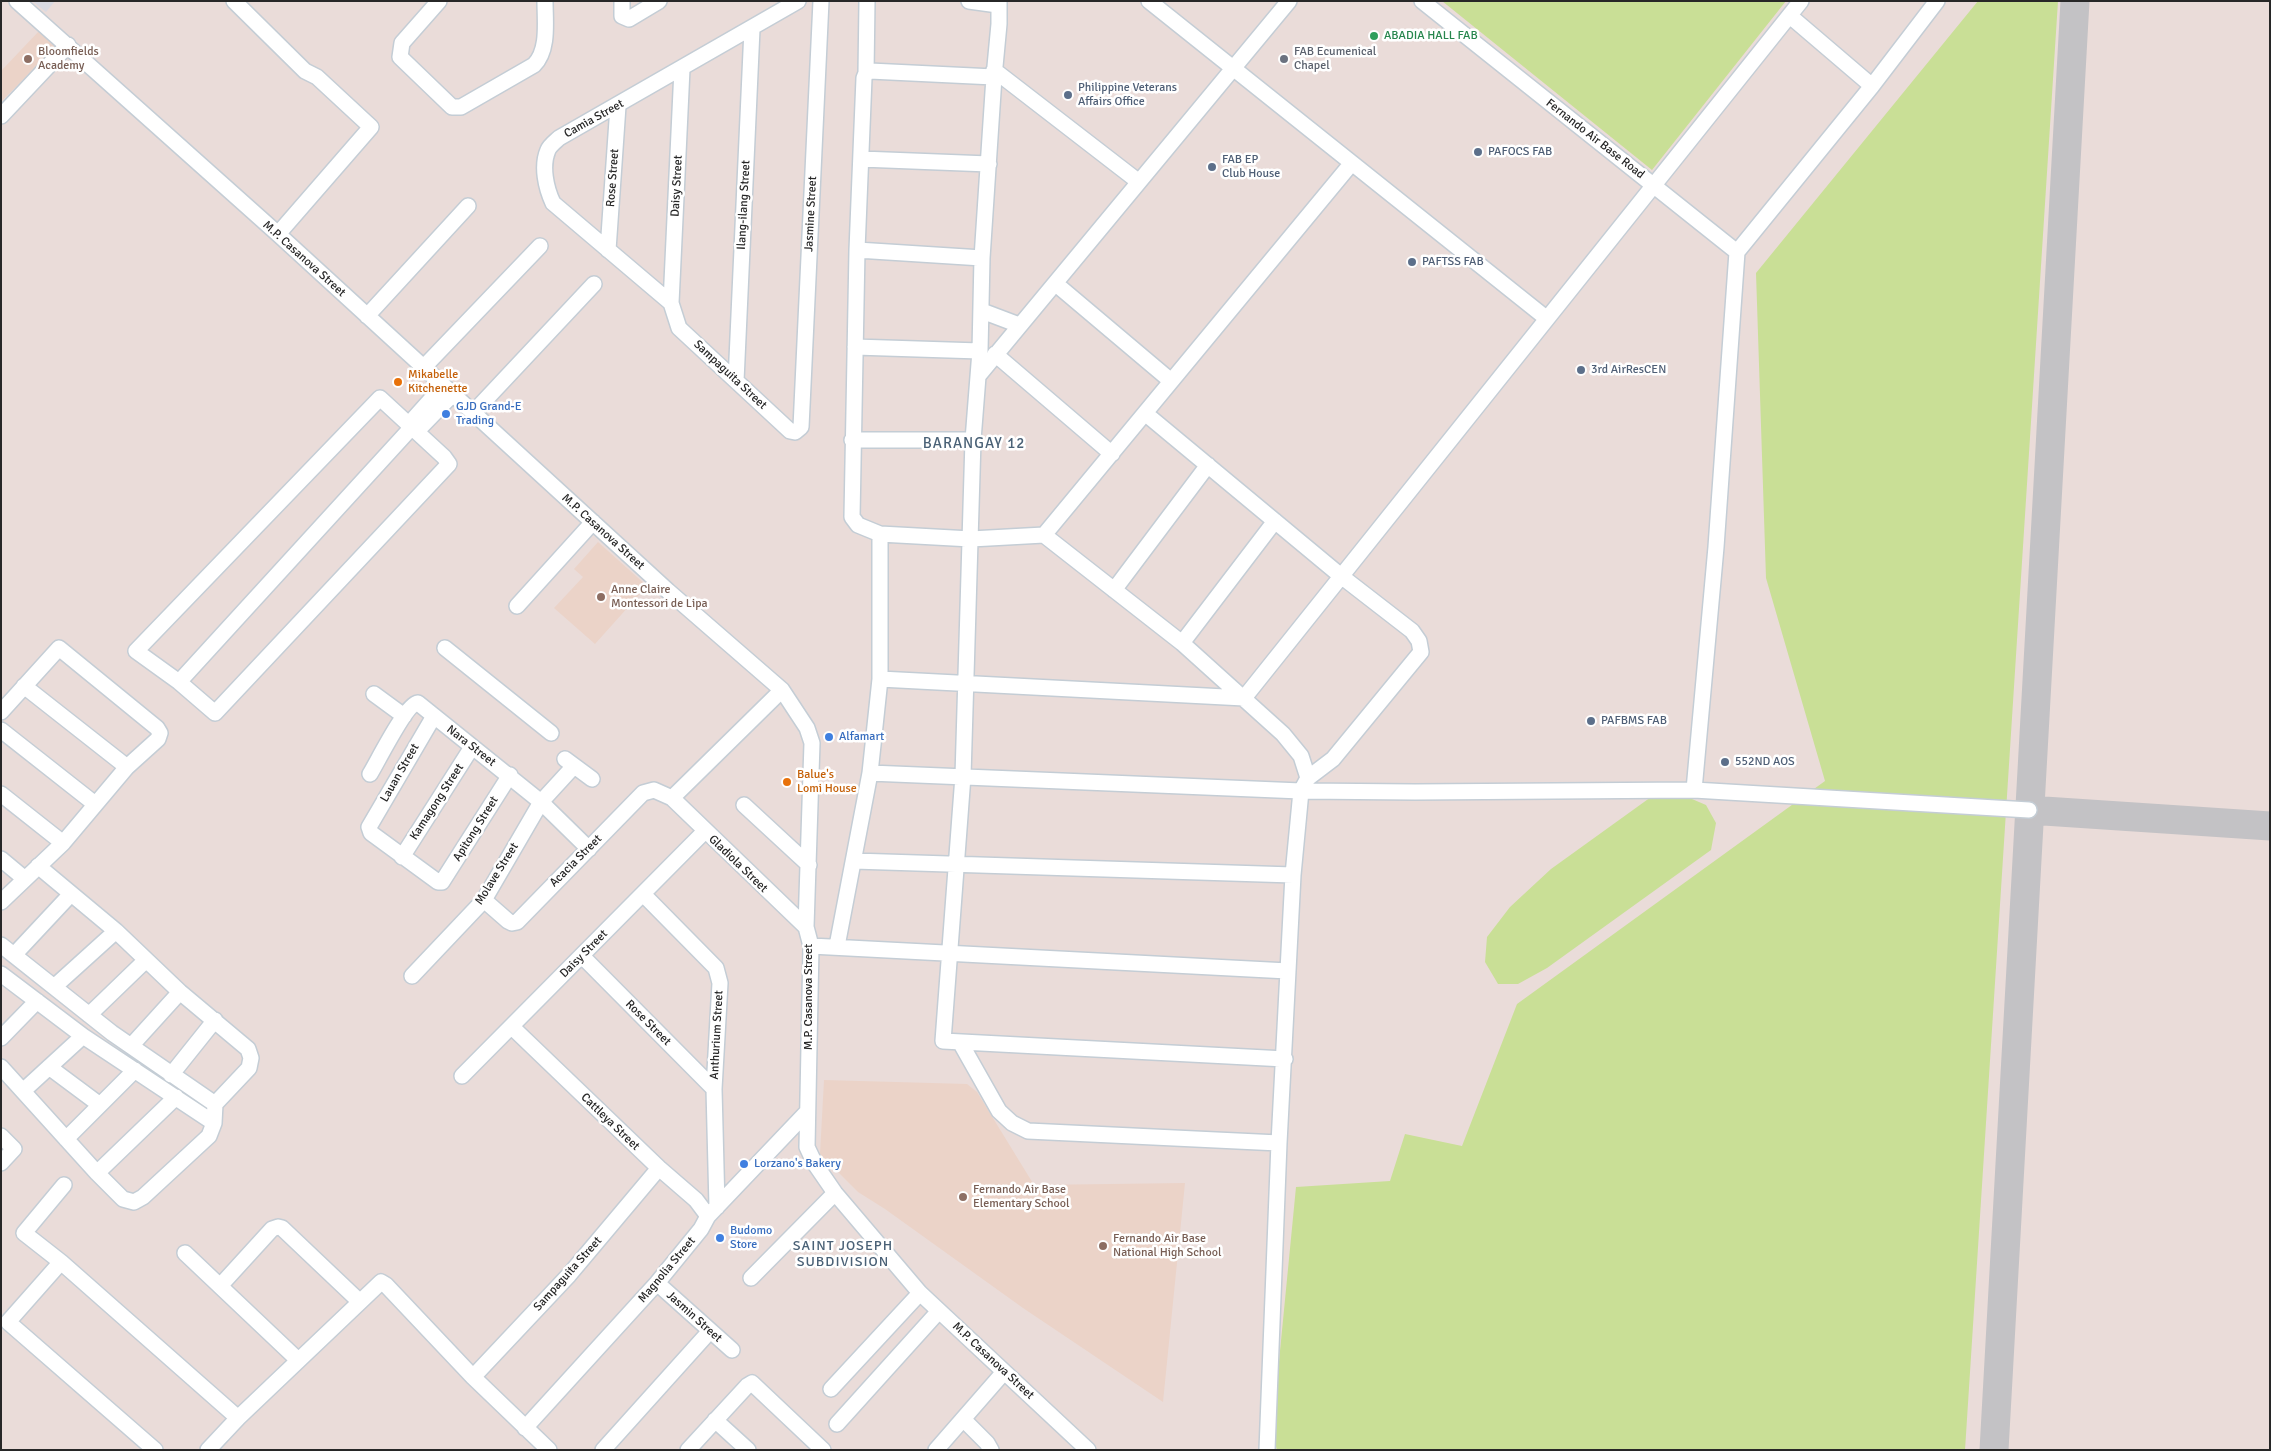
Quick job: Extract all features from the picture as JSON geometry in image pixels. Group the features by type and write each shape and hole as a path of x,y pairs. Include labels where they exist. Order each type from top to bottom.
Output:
{"street":[{"name":"M.P. Casanova Street","path":"18,1 278,234 668,591 782,690 807,728 812,743 806,927 812,946 807,1147 815,1164 835,1193 920,1293 1088,1450"},
{"path":"440,1 402,43 400,57 452,107 461,107 534,65 541,58 544,47 545,1"},
{"path":"622,1 622,16 629,19 659,1"},
{"name":"Camia Street","path":"671,303 553,204 546,188 546,160 549,148 559,138 618,106 798,1"},
{"name":"Jasmine Street","path":"800,427 821,1"},
{"path":"866,1 866,73 864,78 856,250 852,517 858,525 880,534 971,539 1044,535 1182,643 1283,734 1301,756 1305,784 1293,875 1285,1059 1279,1143 1267,1450"},
{"path":"969,1 998,3 1000,24 994,73 982,258 982,311 988,352"},
{"path":"1149,1 1232,70 1546,318"},
{"path":"1285,1059 943,1041 963,776 973,440 979,375 988,352 1019,325 1056,284 1289,1"},
{"name":"Fernando Air Base Road","path":"1422,1 1611,154 1654,186 1801,1"},
{"path":"1694,790 1716,547 1737,252 1872,86 1937,1"},
{"path":"240,3 305,71 317,77 370,127 278,234"},
{"path":"1790,16 1872,86"},
{"name":"Ilang-ilang Street","path":"736,381 752,29"},
{"path":"1,116 68,44"},
{"name":"Daisy Street","path":"671,303 682,68"},
{"path":"866,73 870,71 994,73 1139,182"},
{"name":"Rose Street","path":"608,250 618,106"},
{"path":"861,159 989,164"},
{"path":"1044,535 1352,164"},
{"path":"1244,698 1546,318 1654,186 1737,252"},
{"path":"367,316 468,206"},
{"path":"423,368 540,246"},
{"path":"856,250 982,258"},
{"path":"473,413 594,284"},
{"path":"1056,284 1171,381"},
{"name":"Sampaguita Street","path":"671,303 679,328 790,431 795,432 800,427"},
{"path":"982,311 1019,325"},
{"path":"855,347 988,352 1112,454"},
{"path":"179,682 448,390"},
{"path":"380,398 413,427 449,464 214,713 179,682 136,651 380,398"},
{"path":"1146,414 1341,576 1412,631 1419,641 1421,652 1333,759 1305,784"},
{"path":"852,440 973,440"},
{"path":"1114,590 1208,465"},
{"path":"1182,643 1275,521"},
{"path":"516,606 593,522"},
{"path":"838,946 870,773 880,679 880,534"},
{"path":"1,712 58,648 157,728 160,733 158,739 127,767 63,842 1,902"},
{"path":"446,648 551,733"},
{"path":"880,679 1244,698"},
{"path":"24,686 127,767"},
{"path":"672,798 782,690"},
{"path":"370,774 404,716 374,694"},
{"name":"Nara Street","path":"404,716 412,705 418,703 510,775 589,849"},
{"name":"Lauan Street","path":"402,857 369,830 369,827 434,716"},
{"path":"1,730 95,804"},
{"name":"Kamagong Street","path":"402,857 472,747"},
{"name":"Molave Street","path":"412,976 484,900 541,802 570,762 592,780"},
{"path":"870,773 1305,784 1425,792 1694,790 2030,810"},
{"name":"Apitong Street","path":"402,857 438,882 442,882 510,775"},
{"name":"Acacia Street","path":"484,900 512,923 517,922 643,793 654,790 672,798"},
{"path":"1,794 63,842"},
{"name":"Gladiola Street","path":"672,798 806,927"},
{"path":"744,805 809,865"},
{"name":"Daisy Street","path":"462,1076 705,831"},
{"path":"1,859 25,878"},
{"path":"854,861 1293,875"},
{"path":"1,1067 97,1173 123,1199 134,1202 143,1197 209,1136 214,1122 215,1104 249,1068 250,1058 248,1049 180,992 116,931 38,866"},
{"path":"14,955 71,894"},
{"name":"Anthurium Street","path":"643,894 716,968 720,983 714,1089 713,1212"},
{"path":"54,987 116,931"},
{"path":"1,945 88,1015 171,1075 215,1104"},
{"path":"812,946 951,951 1288,971"},
{"name":"Rose Street","path":"582,956 714,1089"},
{"path":"88,1015 146,960"},
{"path":"1,974 83,1036 214,1122"},
{"path":"131,1046 180,992"},
{"path":"1,1038 37,1001"},
{"path":"171,1075 215,1020"},
{"name":"Cattleya Street","path":"512,1027 659,1168 713,1212"},
{"path":"23,1091 83,1036"},
{"path":"960,1042 999,1111 1012,1123 1028,1131 1279,1143"},
{"path":"49,1067 100,1105"},
{"path":"66,1139 135,1070"},
{"path":"97,1173 176,1097"},
{"name":"Magnolia Street","path":"525,1428 657,1283 713,1212 807,1112"},
{"path":"1,1136 14,1149 1,1162"},
{"name":"Sampaguita Street","path":"473,1377 569,1275 659,1168"},
{"path":"64,1185 24,1233 60,1262 238,1418"},
{"path":"751,1278 835,1193"},
{"path":"220,1286 272,1229 278,1227 282,1228 359,1301"},
{"path":"185,1253 298,1360"},
{"path":"60,1262 8,1322 155,1450"},
{"path":"208,1450 238,1418 381,1282 386,1284 473,1377 549,1450"},
{"name":"Jasmin Street","path":"657,1283 732,1350"},
{"path":"831,1389 920,1293"},
{"path":"837,1424 939,1311"},
{"path":"603,1450 710,1331"},
{"path":"936,1450 1004,1372"},
{"path":"688,1450 714,1420 752,1383 823,1450"},
{"path":"963,1419 987,1443 991,1450"},
{"path":"714,1420 748,1450"}],"shaded area":[{"path":"32,1 55,1 46,12"},
{"name":"Bloomfields Academy","path":"39,31 56,46 1,102 1,71"},
{"name":"Anne Claire Montessori de Lipa","path":"598,542 647,586 595,644 554,608 583,577 574,569"},
{"path":"824,1080 967,1084 977,1092 1034,1185 1185,1183 1163,1402 1023,1308 885,1209 858,1192 820,1154"}],"green space":[{"path":"1442,1 1786,1 1652,170"},
{"path":"1978,1 2058,1 1965,1450 1277,1450 1272,1433 1296,1187 1390,1181 1405,1134 1462,1146 1517,1004 1825,781 1766,578 1756,273"},
{"path":"1678,793 1706,805 1716,823 1711,850 1547,968 1518,984 1498,984 1485,962 1487,937 1510,907 1551,869 1651,797"}],"taxiway":[{"path":"1994,1450 2075,1"},
{"path":"2029,810 2270,826"}],"place":[{"name":"ABADIA HALL FAB","path":"1374,36"},
{"name":"Bloomfields Academy","path":"28,59"},
{"name":"FAB Ecumenical Chapel","path":"1284,59"},
{"name":"Philippine Veterans Affairs Office","path":"1068,95"},
{"name":"PAFOCS FAB","path":"1478,152"},
{"name":"FAB EP Club House","path":"1212,167"},
{"name":"PAFTSS FAB","path":"1412,262"},
{"name":"3rd AirResCEN","path":"1581,370"},
{"name":"Mikabelle Kitchenette","path":"398,382"},
{"name":"GJD Grand-E Trading","path":"446,414"},
{"name":"Anne Claire Montessori de Lipa","path":"601,597"},
{"name":"PAFBMS FAB","path":"1591,721"},
{"name":"Alfamart","path":"829,737"},
{"name":"552ND AOS","path":"1725,762"},
{"name":"Balue's Lomi House","path":"787,782"},
{"name":"Lorzano's Bakery","path":"744,1164"},
{"name":"Fernando Air Base Elementary School","path":"963,1197"},
{"name":"Budomo Store","path":"720,1238"},
{"name":"Fernando Air Base National High School","path":"1103,1246"}],"district":[{"name":"BARANGAY 12","path":"974,444"},
{"name":"SAINT JOSEPH SUBDIVISION","path":"843,1254"}]}
